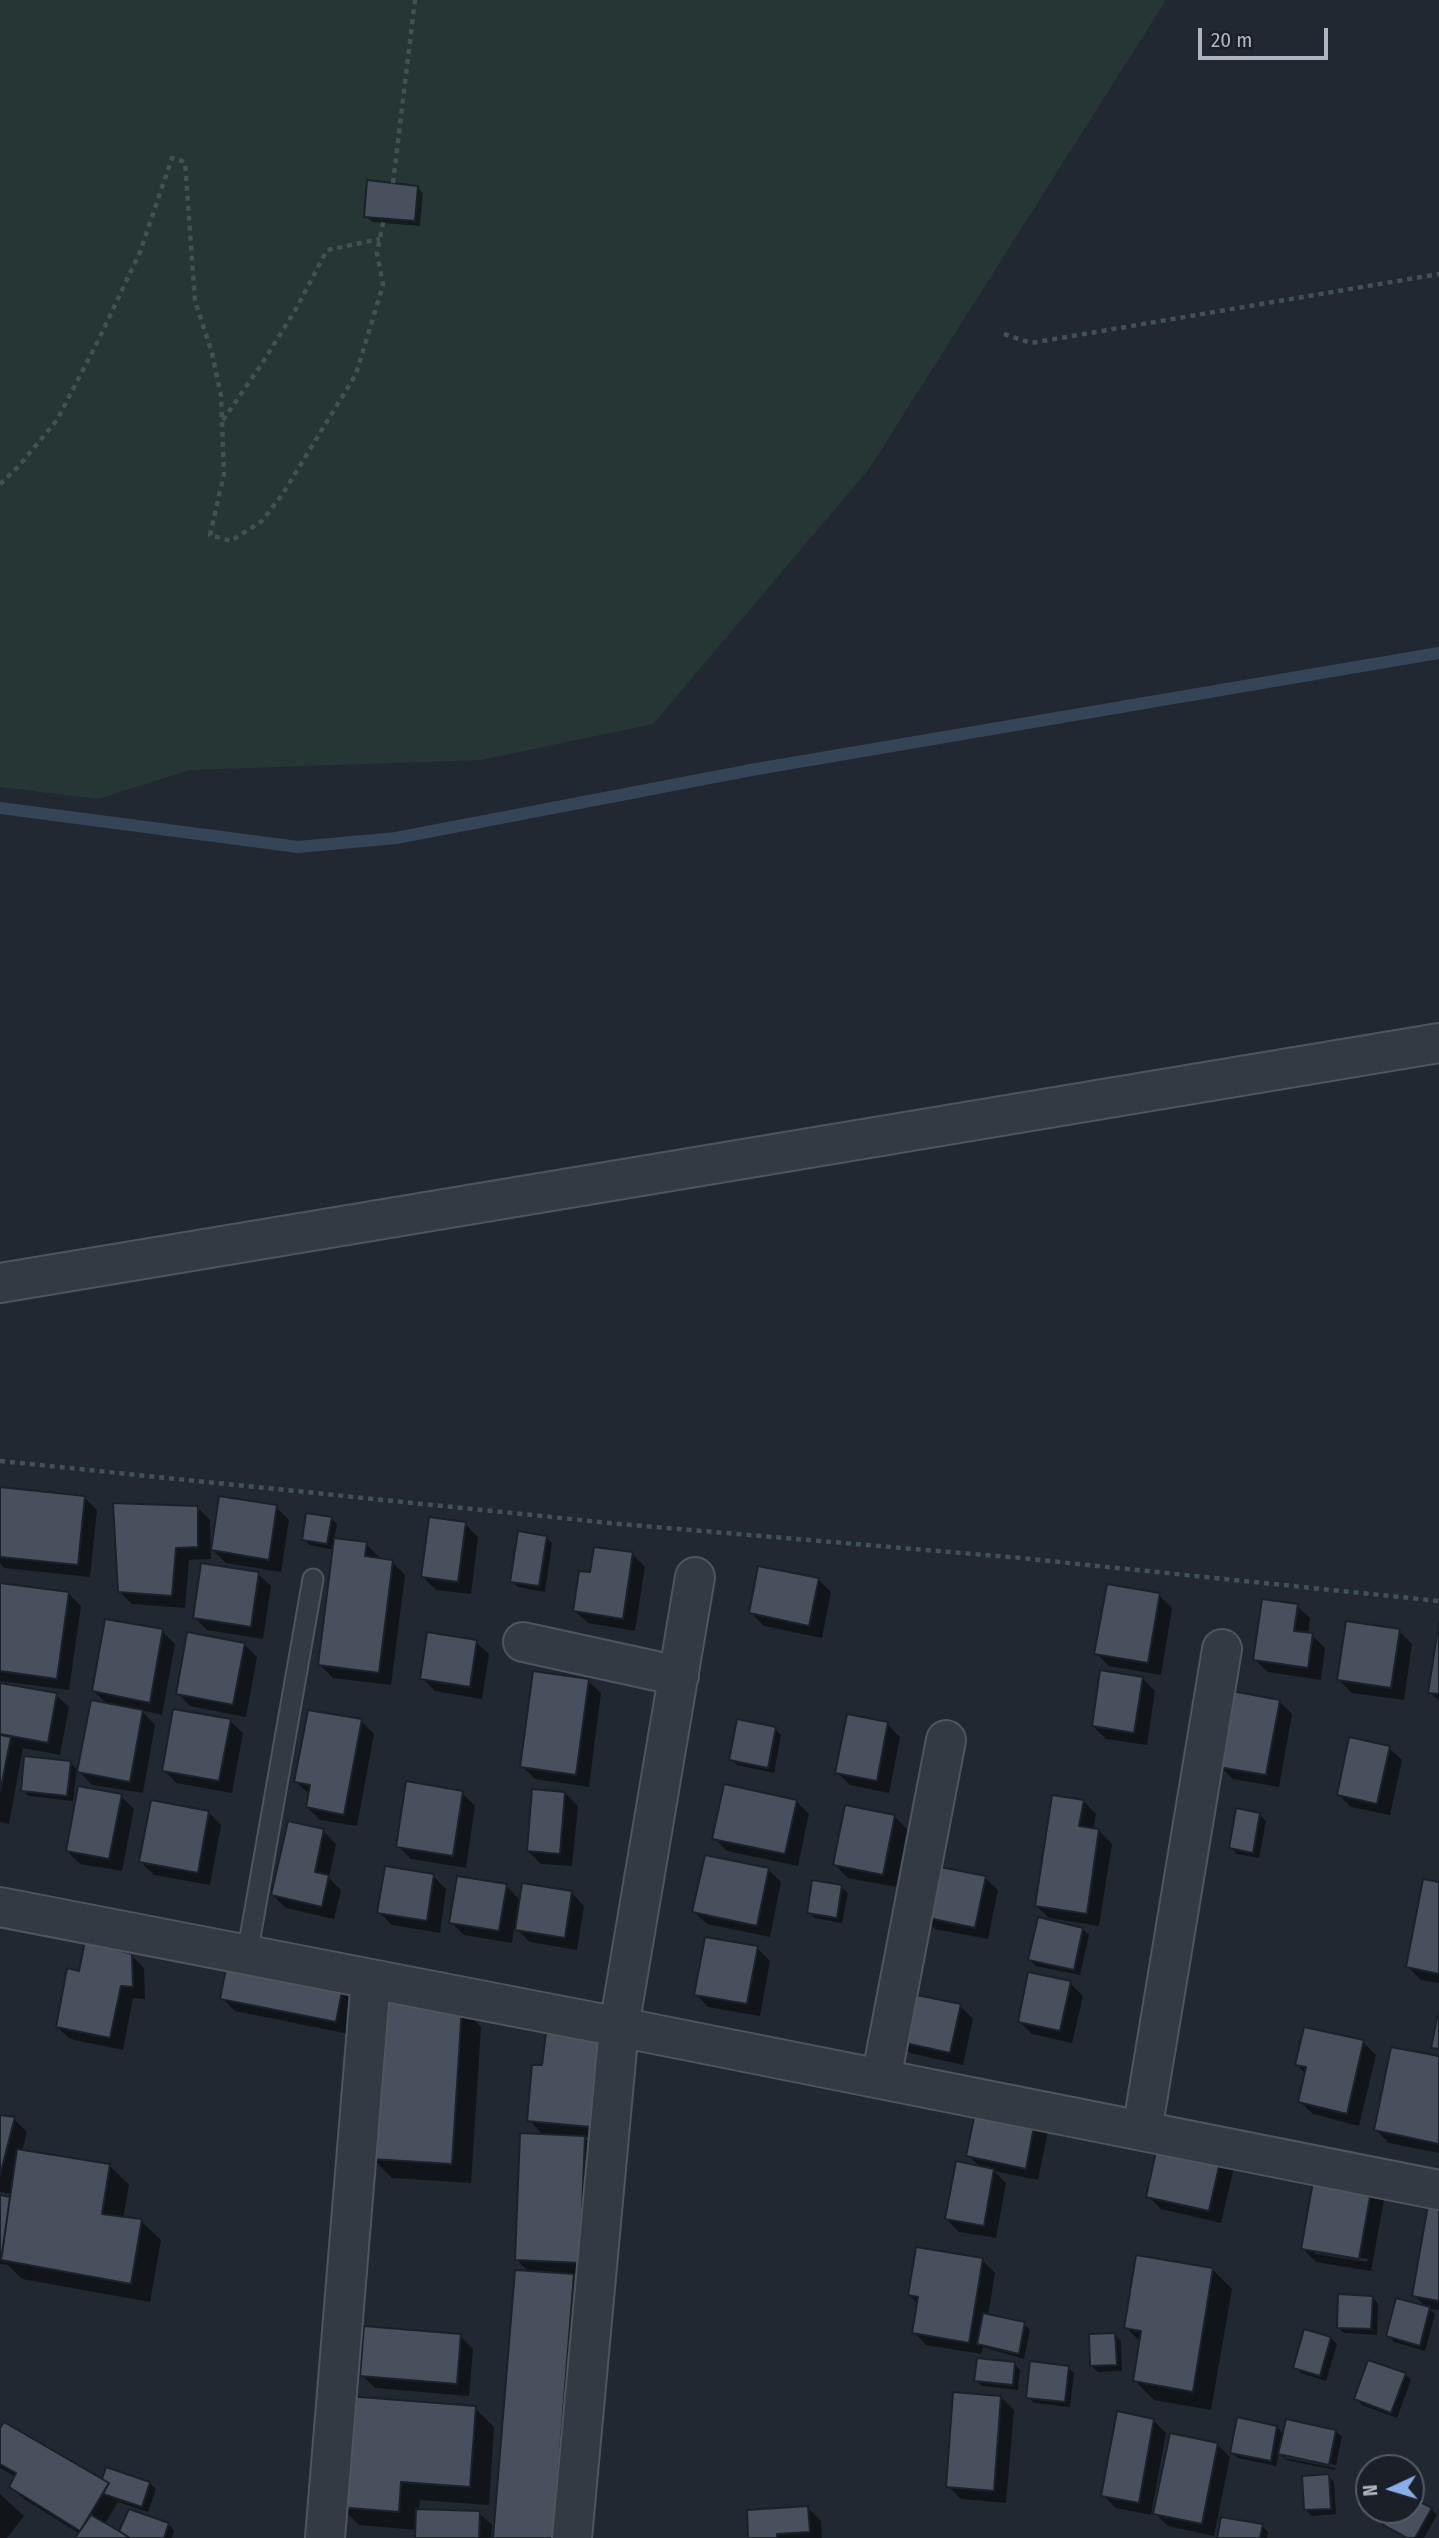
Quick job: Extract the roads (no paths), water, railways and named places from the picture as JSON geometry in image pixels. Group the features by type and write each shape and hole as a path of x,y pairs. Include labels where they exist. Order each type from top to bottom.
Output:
{"street":[{"path":"0,1283 1439,1043"},
{"path":"572,2538 619,2026 695,1577"},
{"path":"523,1642 679,1676"},
{"path":"1142,2131 1222,1649"},
{"path":"881,2079 946,1740"},
{"path":"0,1906 619,2026 1439,2190"},
{"path":"325,2538 371,1979"}],"lane":[{"path":"247,1955 313,1579"}],"waterway":[{"path":"0,808 298,847 396,838 751,770 1439,653"}]}
